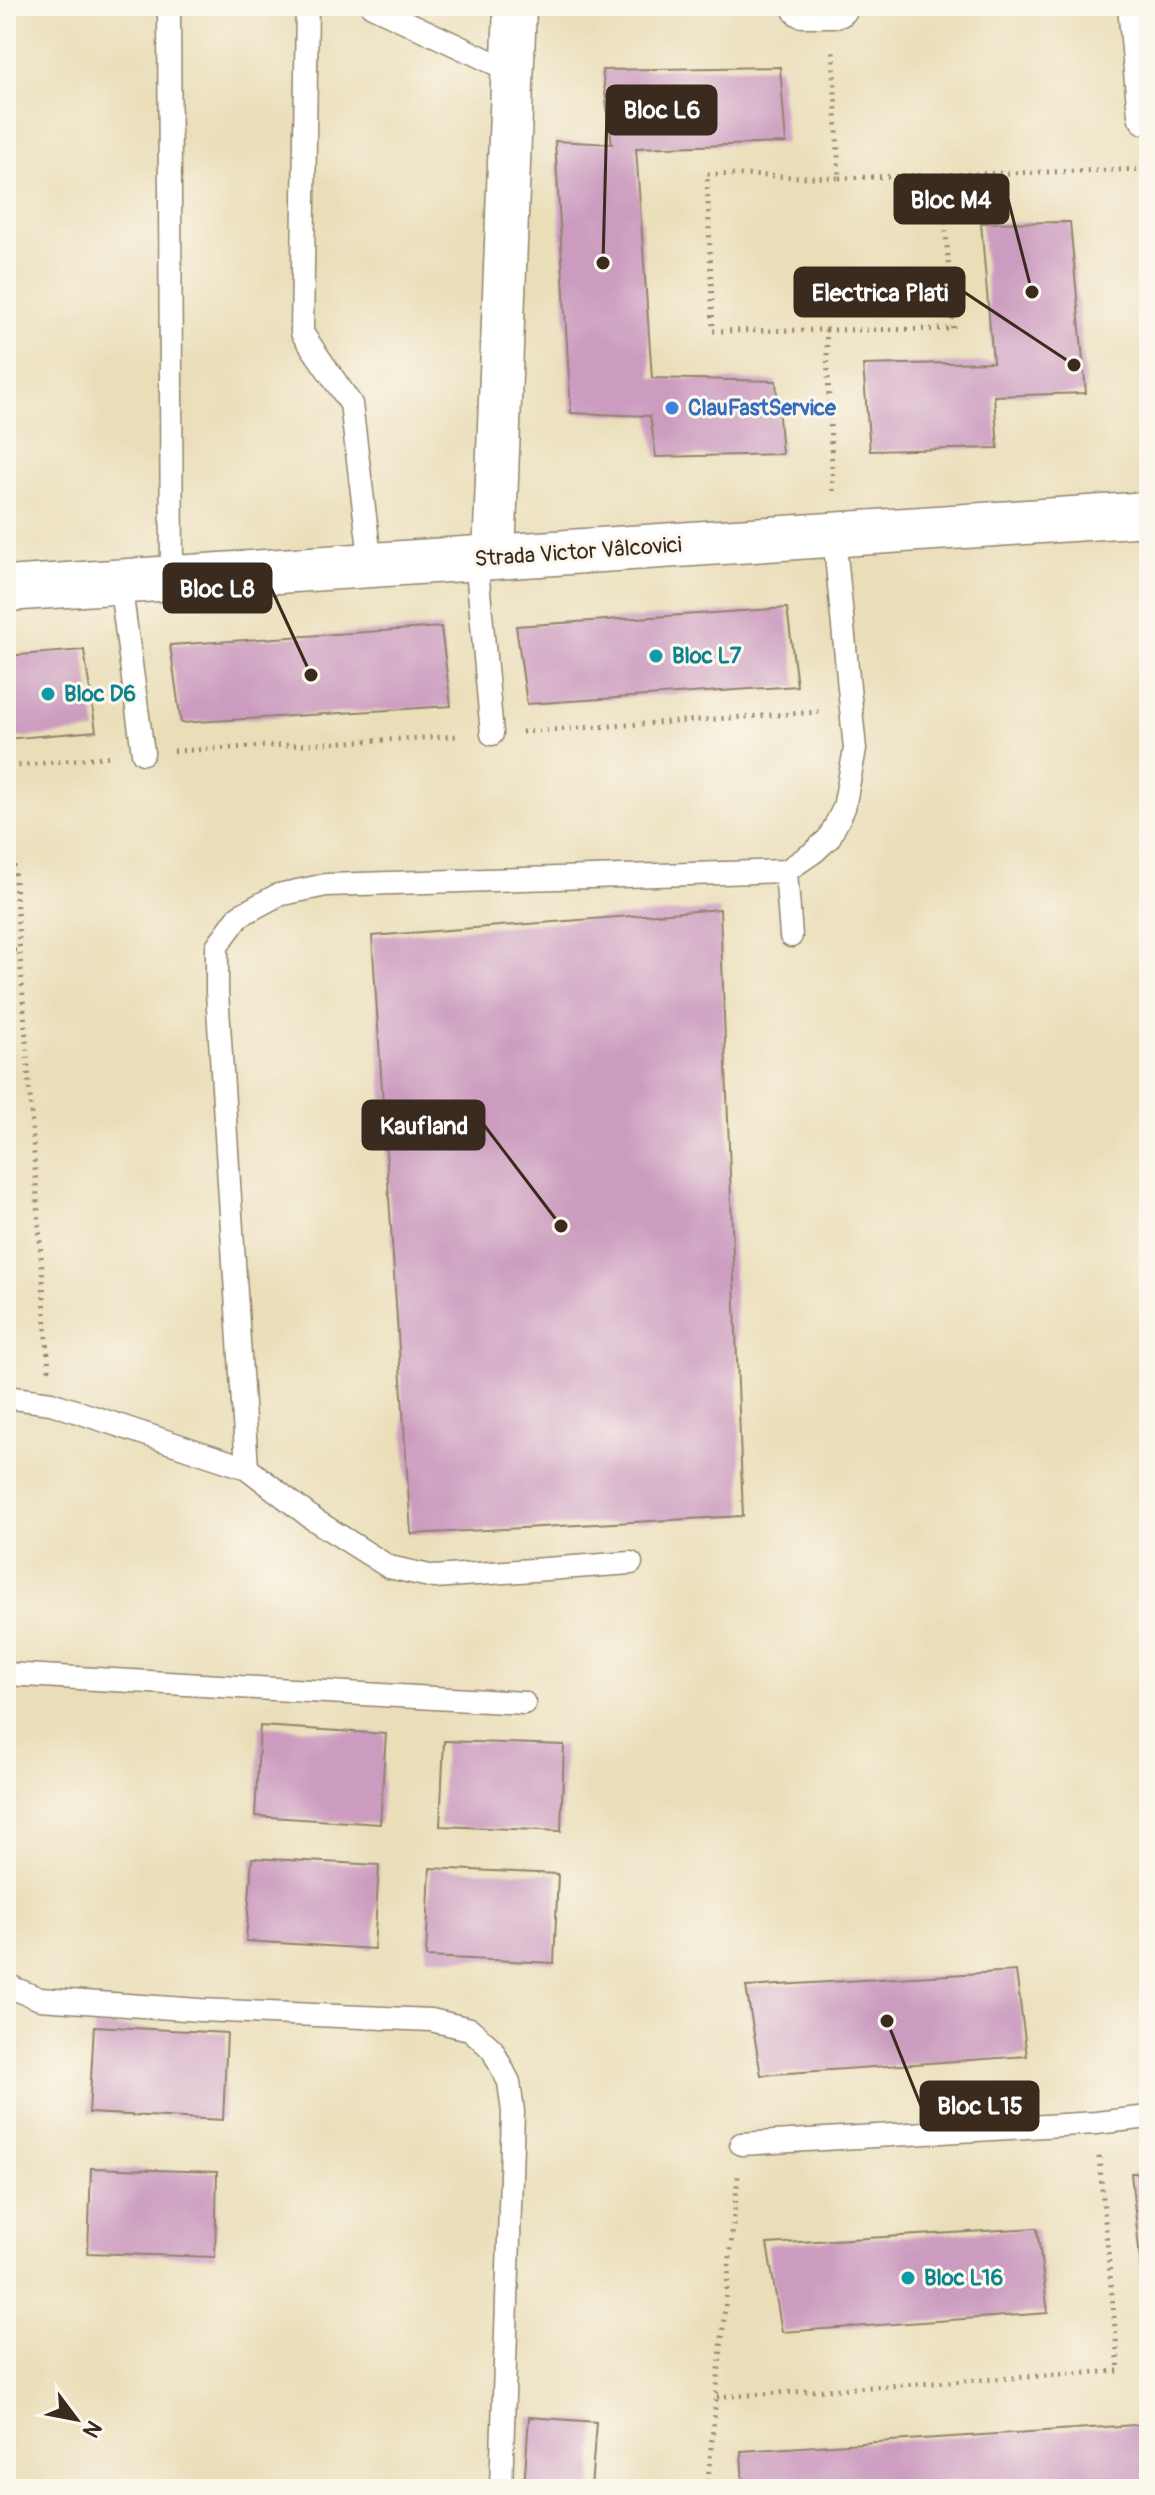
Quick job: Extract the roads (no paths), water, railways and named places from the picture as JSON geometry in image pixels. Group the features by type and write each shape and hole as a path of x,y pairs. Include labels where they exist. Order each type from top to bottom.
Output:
{"street":[{"path":"485,558 515,6"},
{"path":"803,6 834,6"},
{"path":"1139,6 1149,114"},
{"name":"Strada Victor Vâlcovici","path":"6,589 1149,514"}],"lane":[{"path":"169,6 172,578"},
{"path":"307,6 302,333 351,404 371,565"},
{"path":"372,6 513,72"},
{"path":"247,1468 217,992 217,946 239,916 278,895 326,885 786,871 829,838 844,808 855,749 834,535"},
{"path":"485,558 492,734"},
{"path":"120,582 143,753"},
{"path":"786,871 791,936"},
{"path":"6,1397 51,1403 247,1468 313,1519 389,1567 434,1577 631,1563"},
{"path":"6,1674 524,1703"},
{"path":"6,1982 40,1999 200,2010 431,2020 470,2029 492,2049 509,2082 513,2112 501,2489"},
{"path":"741,2144 1096,2123 1149,2117"}],"place":[{"name":"Bloc L6","path":"603,263"},
{"name":"Bloc M4","path":"1032,292"},
{"name":"Electrica Plati","path":"1074,365"},
{"name":"ClauFastService","path":"672,408"},
{"name":"Bloc L7","path":"656,656"},
{"name":"Bloc L8","path":"311,675"},
{"name":"Bloc D6","path":"48,694"},
{"name":"Kaufland","path":"561,1226"},
{"name":"Bloc L15","path":"887,2021"},
{"name":"Bloc L16","path":"908,2278"}]}
